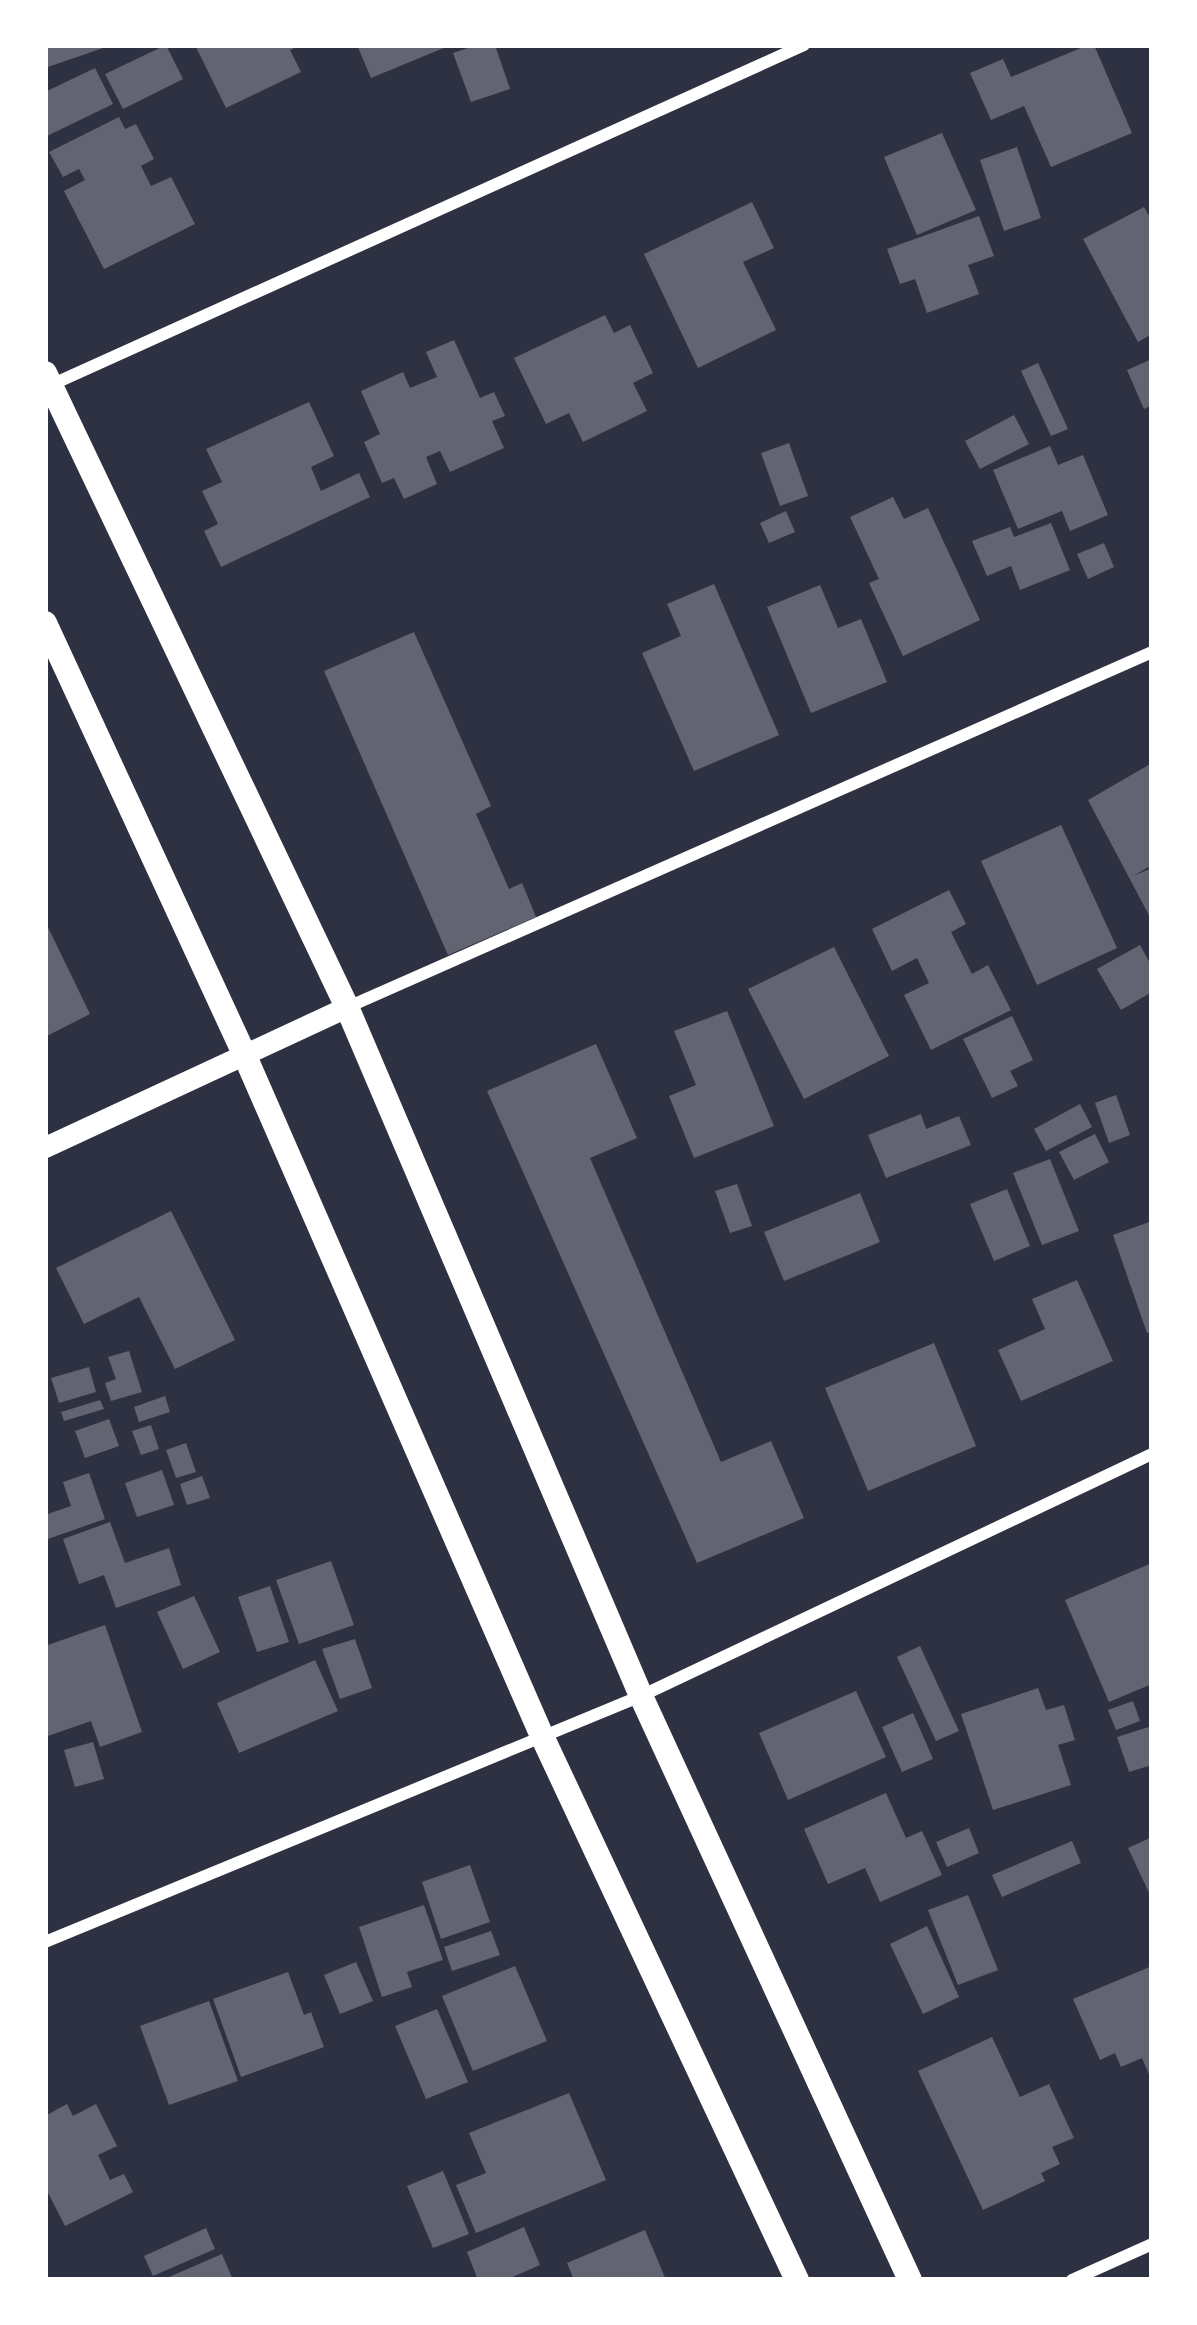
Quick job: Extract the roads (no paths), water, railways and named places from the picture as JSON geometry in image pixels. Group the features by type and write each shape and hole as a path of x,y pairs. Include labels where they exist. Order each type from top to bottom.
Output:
{"main road":[{"path":"47,382 346,1007 641,1696 910,2280"},
{"path":"45,623 244,1056 542,1736 797,2280"}],"street":[{"path":"47,382 804,45"},
{"path":"45,1147 346,1007 1152,652"},
{"path":"45,1942 641,1696 1152,1454"},
{"path":"1072,2280 1152,2244"}]}
